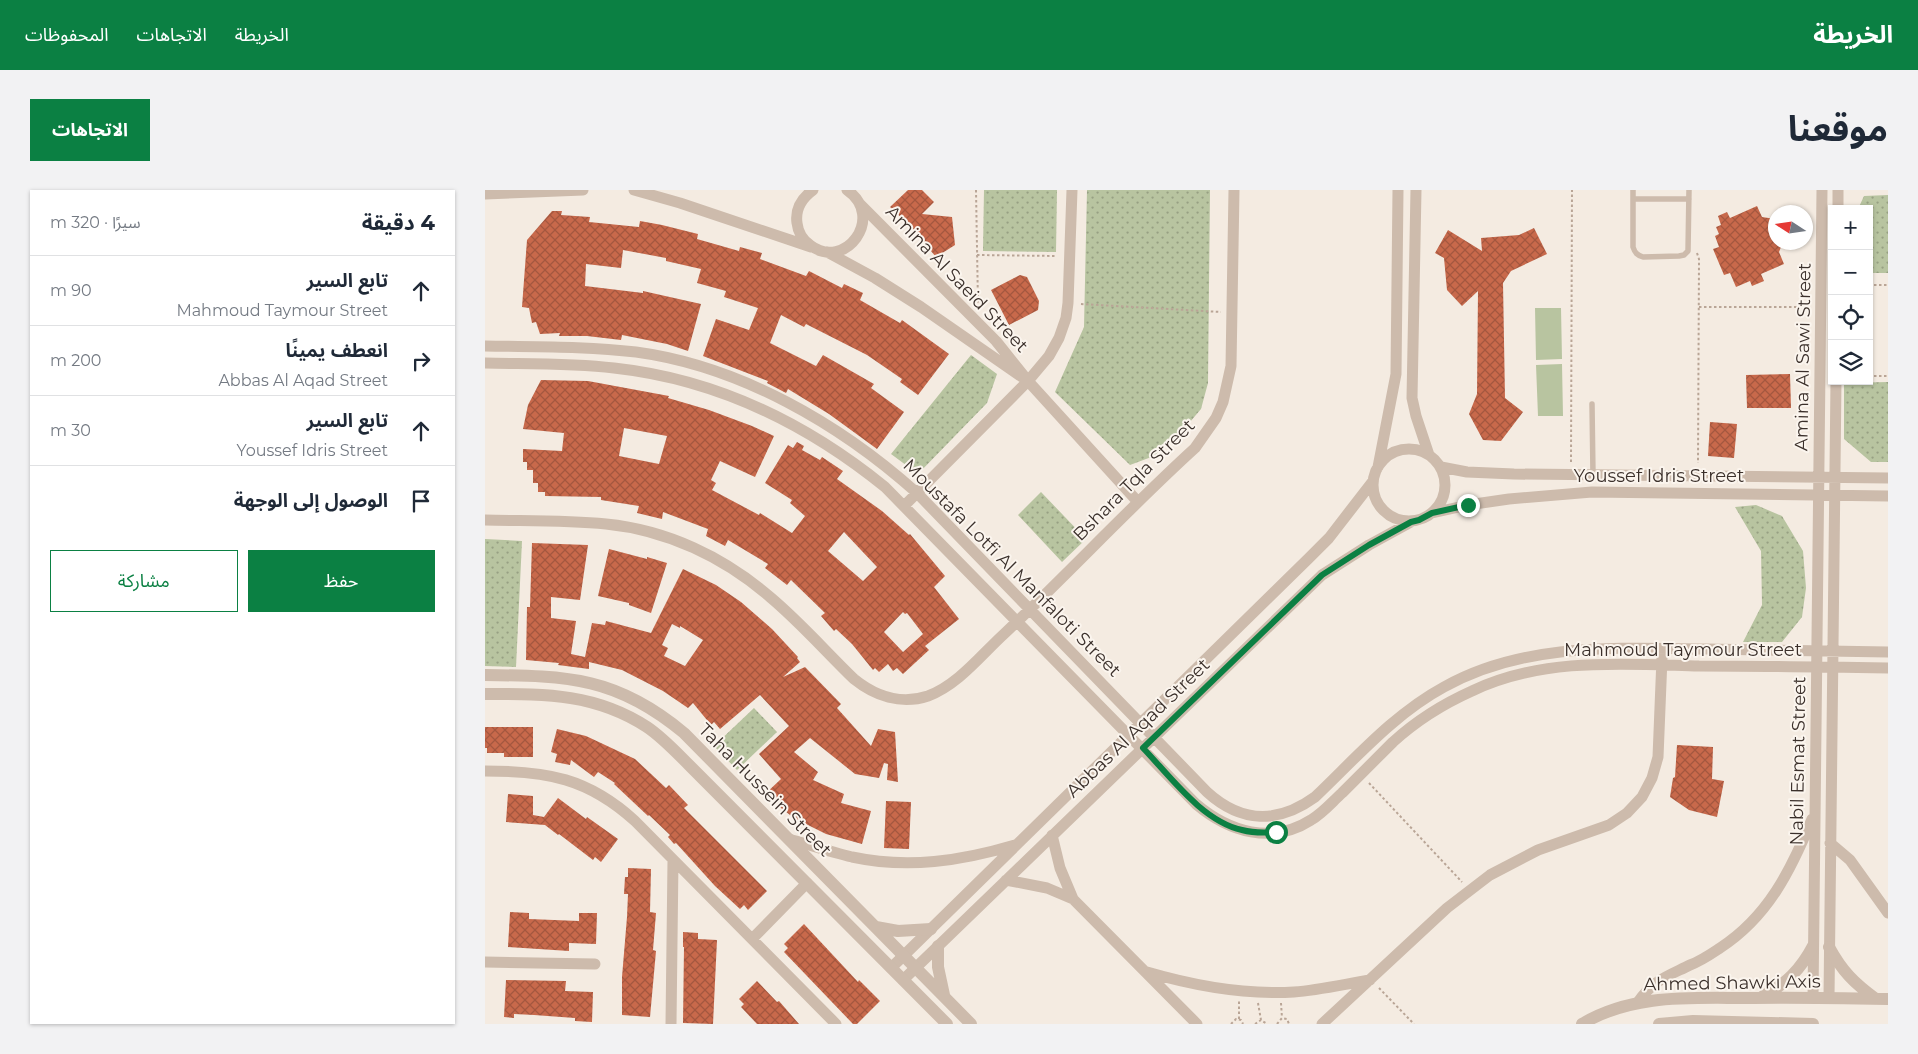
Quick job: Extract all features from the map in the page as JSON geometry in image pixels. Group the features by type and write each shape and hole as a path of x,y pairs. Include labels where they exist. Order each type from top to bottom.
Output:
{"street":[{"path":"485,194 583,190"},
{"name":"Amina Al Saeid Street","path":"634,190 680,203 827,252 875,278 921,307 1027,381"},
{"path":"904,506 1027,381 1049,356 1059,338 1066,318 1068,303 1072,190"},
{"name":"Bshara Tqla Street","path":"485,520 606,524 666,537 695,548 748,578 860,684 880,695 895,699 911,699 941,690 954,682 1195,448 1216,418 1223,402 1230,375 1234,190"},
{"path":"1378,467 1383,460 1397,451 1414,449 1429,455 1441,467 1445,485 1444,496 1432,513 1411,522 1399,520 1388,515 1380,507 1375,497 1373,481 1378,467 1396,374 1398,190"},
{"path":"1416,190 1412,398 1415,416 1429,455"},
{"name":"Amina Al Sawi Street","path":"1818,495 1822,190"},
{"path":"1838,190 1838,205"},
{"path":"809,191 798,208 796,217 800,234 811,247"},
{"path":"827,252 844,249 858,237 863,220 854,195"},
{"name":"Amina Al Saeid Street","path":"854,195 996,341 1027,381 1138,502"},
{"name":"Moustafa Lotfi Al Manfaloti Street","path":"485,346 602,348 657,356 710,370 745,383 837,431 873,456 917,493 1141,723"},
{"name":"Moustafa Lotfi Al Manfaloti Street","path":"485,363 585,365 673,378 759,407 812,434 885,487 1130,734"},
{"name":"Amina Al Sawi Street","path":"1834,495 1836,385"},
{"name":"Youssef Idris Street","path":"1441,467 1467,472 1571,475 1888,478"},
{"name":"Abbas Al Aqad Street","path":"891,968 1329,538 1373,481"},
{"name":"Youssef Idris Street","path":"1432,513 1509,499 1592,492 1888,496"},
{"name":"Nabil Esmat Street","path":"1813,998 1818,495"},
{"name":"Nabil Esmat Street","path":"1829,998 1834,495"},
{"name":"Abbas Al Aqad Street","path":"903,980 1322,575 1369,545 1411,522"},
{"path":"1322,1024 1447,908 1469,890 1513,862 1538,850 1609,826 1627,813 1642,797 1652,778 1658,757 1662,649"},
{"name":"Mahmoud Taymour Street","path":"1141,723 1218,802 1238,812 1260,817 1275,816 1303,806 1315,797 1398,718 1420,701 1469,674 1521,658 1573,650 1662,649 1888,652"},
{"name":"Mahmoud Taymour Street","path":"1130,734 1210,816 1225,825 1241,830 1259,833 1276,832 1293,828 1309,821 1324,811 1413,725 1434,711 1463,694 1526,672 1576,665 1888,668"},
{"name":"Taha Hussein Street","path":"485,675 552,676 583,680 627,695 667,718 971,1024"},
{"name":"Taha Hussein Street","path":"485,694 544,694 571,697 598,704 624,714 647,727 689,765 947,1024"},
{"path":"1366,748 1376,759"},
{"path":"485,771 537,773 554,776 585,787 624,811 836,1024"},
{"path":"1638,1002 1653,984 1722,947 1748,925 1771,900 1789,871 1814,813"},
{"path":"1052,835 1060,868 1073,898 1197,1024"},
{"path":"789,839 852,857 885,862 919,863 952,861 1017,845"},
{"path":"1831,843 1850,860 1888,913"},
{"path":"671,1024 673,860"},
{"path":"1006,880 1040,886 1073,898"},
{"path":"752,939 807,883"},
{"path":"876,927 897,931 931,930"},
{"path":"938,946 939,972 945,997"},
{"path":"1759,998 1773,991 1797,972 1813,946"},
{"path":"1829,948 1841,968 1857,985 1882,999"},
{"path":"485,962 595,964"},
{"path":"1145,972 1181,982 1219,989 1257,992 1295,992 1370,980"},
{"name":"Ahmed Shawki Axis","path":"1582,1024 1609,1010 1638,1002 1669,998 1882,999"},
{"path":"1659,1024 1693,1021 1813,1024"}],"lane":[{"path":"1633,190 1633,247 1634,252 1638,256 1684,255 1689,251 1689,190"},
{"path":"1633,198 1689,199"},
{"path":"1592,404 1593,475"}],"path":[{"path":"976,190 978,323"},
{"path":"1571,475 1572,190"},
{"path":"1689,245 1695,249 1699,259 1697,476"},
{"path":"977,255 1070,256"},
{"path":"1873,285 1888,285"},
{"path":"1068,303 1232,312"},
{"path":"1699,307 1821,308"},
{"path":"1873,376 1888,376"},
{"path":"1361,774 1469,890"},
{"path":"1370,980 1414,1024"},
{"path":"1240,990 1239,1019 1243,1024"},
{"path":"1257,992 1261,1020 1267,1024"},
{"path":"1277,1024 1279,1019 1284,1018 1289,1024"},
{"path":"1231,1024 1234,1020 1239,1019"},
{"path":"1255,1024 1261,1020"}],"green space":[{"path":"984,190 1057,190 1056,252 983,251"},
{"path":"1087,190 1210,190 1208,383 1201,409 1184,429 1154,456 1130,465 1055,392 1084,327"},
{"path":"1888,195 1888,273 1873,273 1873,205 1860,205 1864,196"},
{"path":"1535,308 1561,308 1562,359 1536,360"},
{"path":"971,355 997,374 987,403 918,474 891,454"},
{"path":"1562,364 1563,416 1538,416 1536,365"},
{"path":"1873,382 1888,382 1888,462 1871,462 1844,439 1844,385 1873,385"},
{"path":"1041,492 1086,539 1062,562 1018,515"},
{"path":"1756,505 1782,516 1803,551 1806,588 1802,617 1782,642 1743,642 1762,605 1761,551 1735,507"},
{"path":"485,539 522,541 516,667 485,666"},
{"path":"754,708 777,732 737,770 714,746"}],"building":[{"path":"908,190 922,190 934,202 922,214 952,217 955,245 936,257 910,226 890,207"},
{"path":"1757,206 1762,217 1768,218 1768,250 1780,250 1784,264 1761,274 1764,281 1752,286 1750,281 1736,287 1730,273 1724,275 1713,249 1719,247 1715,236 1719,234 1716,227 1721,225 1718,216 1727,212 1730,218"},
{"path":"552,211 562,211 561,215 590,217 589,222 639,227 640,221 662,225 698,234 697,239 739,251 740,247 762,253 760,259 806,276 809,271 842,288 844,284 863,293 860,300 900,323 902,320 949,354 918,395 900,382 902,379 867,355 806,324 804,327 781,315 770,343 816,366 823,355 874,384 871,388 904,412 877,449 829,414 788,389 786,393 767,383 768,381 703,356 716,319 749,330 758,308 724,297 726,291 697,283 701,269 666,261 666,258 623,250 621,268 586,264 585,286 643,293 643,291 701,304 688,351 667,344 622,335 621,340 587,336 559,336 560,333 540,334 536,322 532,323 529,308 522,307 527,240"},
{"path":"1534,228 1547,254 1511,271 1503,283 1505,398 1523,412 1501,441 1483,440 1469,414 1477,394 1478,291 1462,306 1447,290 1444,258 1435,253 1448,230 1482,251 1481,238 1519,235"},
{"path":"1020,275 1027,277 1039,301 1038,310 1009,325 991,290"},
{"path":"1790,374 1791,408 1747,408 1746,375"},
{"path":"541,380 588,381 669,396 668,398 709,410 774,436 755,477 720,461 711,480 716,483 712,490 759,515 760,513 792,533 805,516 790,503 792,500 765,483 788,445 793,448 797,442 804,446 802,450 820,460 822,457 843,471 837,479 882,511 910,534 945,576 934,587 959,619 925,646 929,650 903,674 897,668 893,671 888,664 879,672 875,668 873,670 852,644 836,629 834,631 821,616 825,613 791,580 787,585 765,568 768,564 728,540 725,546 706,536 708,529 663,512 662,519 637,513 639,506 601,500 601,497 545,496 545,492 538,492 538,483 533,483 533,470 527,470 527,462 523,462 523,449 562,451 564,433 523,429 528,405","holes":["624,428 667,436 659,464 619,456","844,532 877,567 863,581 828,551","903,612 907,613 923,634 903,652 884,632"]},
{"path":"1710,422 1737,424 1734,458 1708,456"},
{"path":"532,543 588,545 580,600 551,597 551,618 576,621 571,654 585,657 592,623 605,625 606,621 651,633 683,569 716,585 741,602 772,629 798,657 800,662 783,677 805,667 841,704 837,708 871,746 878,729 895,732 898,782 887,780 888,764 884,763 879,778 855,774 810,738 794,752 818,772 813,780 844,794 841,803 871,811 862,844 826,834 794,818 764,795 781,779 759,754 789,726 760,695 720,729 714,722 711,725 693,703 688,708 663,691 622,670 589,662 589,669 558,665 559,663 526,660 527,607 530,607","holes":["672,624 680,628 680,626 703,640 685,666 664,656 668,648 662,645"]},
{"path":"609,549 667,563 651,613 629,605 629,603 598,596"},
{"path":"485,727 533,727 533,757 504,757 504,753 487,753 487,748 485,748"},
{"path":"557,729 586,736 635,759 666,788 669,785 688,805 684,808 767,891 748,910 744,905 740,909 715,886 676,843 674,844 668,837 670,835 615,783 598,772 594,777 571,760 570,765 555,762 557,754 551,752"},
{"path":"1677,745 1713,747 1712,779 1724,781 1717,817 1689,810 1670,797 1673,778 1675,777"},
{"path":"508,794 533,796 533,815 544,817 558,798 586,819 587,817 618,839 601,862 595,857 593,860 545,825 506,822"},
{"path":"886,801 911,802 909,849 884,848"},
{"path":"628,868 651,869 650,912 656,913 653,950 656,951 650,1017 622,1015 622,977 628,894 624,894 625,877 628,877"},
{"path":"510,912 529,913 529,919 579,921 579,913 597,913 596,944 569,943 569,951 508,947"},
{"path":"804,924 858,982 859,980 880,1001 857,1024 853,1024 784,952 788,948 784,944"},
{"path":"683,932 698,933 698,939 717,940 713,1024 683,1023"},
{"path":"506,980 566,981 565,991 593,992 592,1022 575,1021 575,1018 534,1015 514,1014 514,1018 504,1017"},
{"path":"757,981 777,1002 779,1001 799,1024 757,1024 741,1007 744,1004 739,999"}],"route":[{"path":"1276,832 1259,833 1241,830 1225,825 1210,816 1196,804 1143,748 1322,575 1347,558 1411,522 1426,518 1432,513 1468,505"}]}
